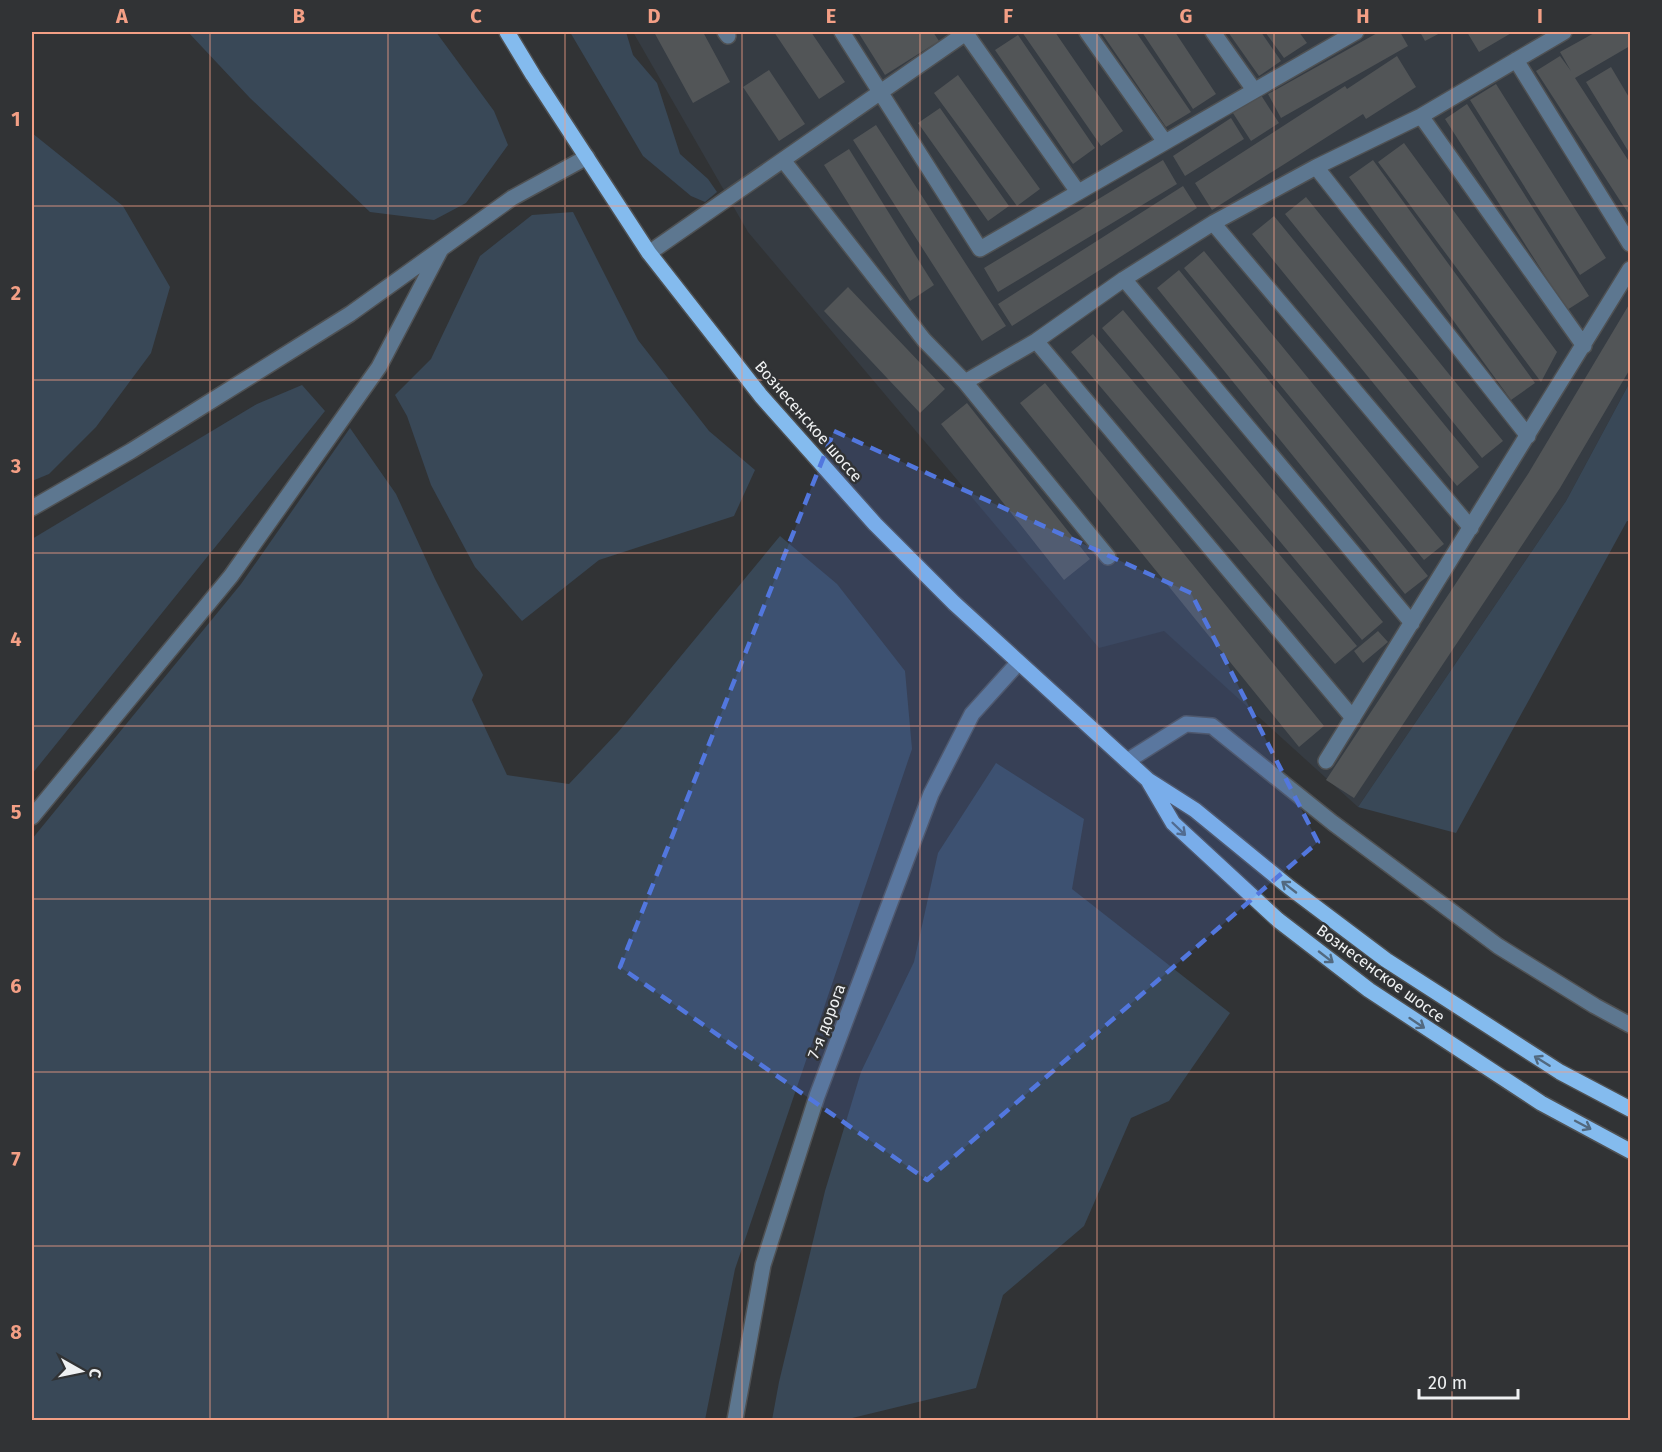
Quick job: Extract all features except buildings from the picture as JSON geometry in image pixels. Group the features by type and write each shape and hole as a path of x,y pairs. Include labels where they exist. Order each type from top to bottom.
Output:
{"main road":[{"name":"Вознесенское шоссе","path":"507,32 649,253 761,396 867,515 954,603 1148,780 1195,810 1289,887 1386,960 1560,1072 1630,1109"},
{"name":"Вознесенское шоссе","path":"1148,780 1173,823 1278,920 1359,983 1542,1103 1630,1151"}],"street":[{"path":"842,32 980,249 1254,90 1335,37 1356,32"},
{"path":"649,253 966,32 1078,192"},
{"path":"1087,32 1165,142"},
{"path":"1213,32 1254,90"},
{"path":"965,382 1036,341 1124,279 1213,223 1316,167 1421,116 1564,32"},
{"path":"1516,60 1630,244"},
{"path":"1421,116 1584,346"},
{"path":"32,508 130,451 350,314 512,198 587,157"},
{"path":"783,160 924,340 965,382 1108,557"},
{"path":"1316,167 1528,436"},
{"path":"1213,223 1471,528"},
{"path":"32,817 231,576 379,367 441,249"},
{"path":"1326,761 1630,269"},
{"path":"1124,279 1412,622"},
{"path":"1036,341 1353,718"},
{"name":"7-я дорога","path":"735,1420 763,1265 817,1096 931,794 972,714 1018,663"},
{"path":"1127,761 1186,724 1212,726 1333,823 1498,946 1630,1025"}],"highlighted area":[{"path":"834,431 1191,593 1318,842 927,1180 620,967"}],"shaded area":[{"path":"188,32 436,32 494,111 508,145 466,203 434,220 370,212 250,98"},
{"path":"570,32 626,32 633,55 657,83 680,154 708,179 717,192 705,202 691,196 643,156"},
{"path":"633,32 1630,32 1630,382 1566,501 1358,807 1164,631 1099,648 748,232"},
{"path":"32,133 123,206 170,287 151,353 96,427 49,474 32,481"},
{"path":"573,212 638,340 709,431 755,470 734,516 599,560 522,621 475,567 431,485 407,416 395,395 431,359 480,256 532,215"},
{"path":"1630,382 1630,521 1627,521 1456,833 1358,807 1566,501"},
{"path":"302,385 325,411 32,774 32,539 257,404"},
{"path":"350,428 396,494 483,675 472,700 507,775 569,784 619,731 780,536 837,584 905,671 912,749 735,1269 705,1420 32,1420 32,839 241,584"},
{"path":"996,763 1084,819 1072,889 1230,1013 1169,1101 1131,1118 1084,1226 1003,1295 976,1388 844,1420 772,1420 825,1191 861,1072 914,962 938,853"}]}
